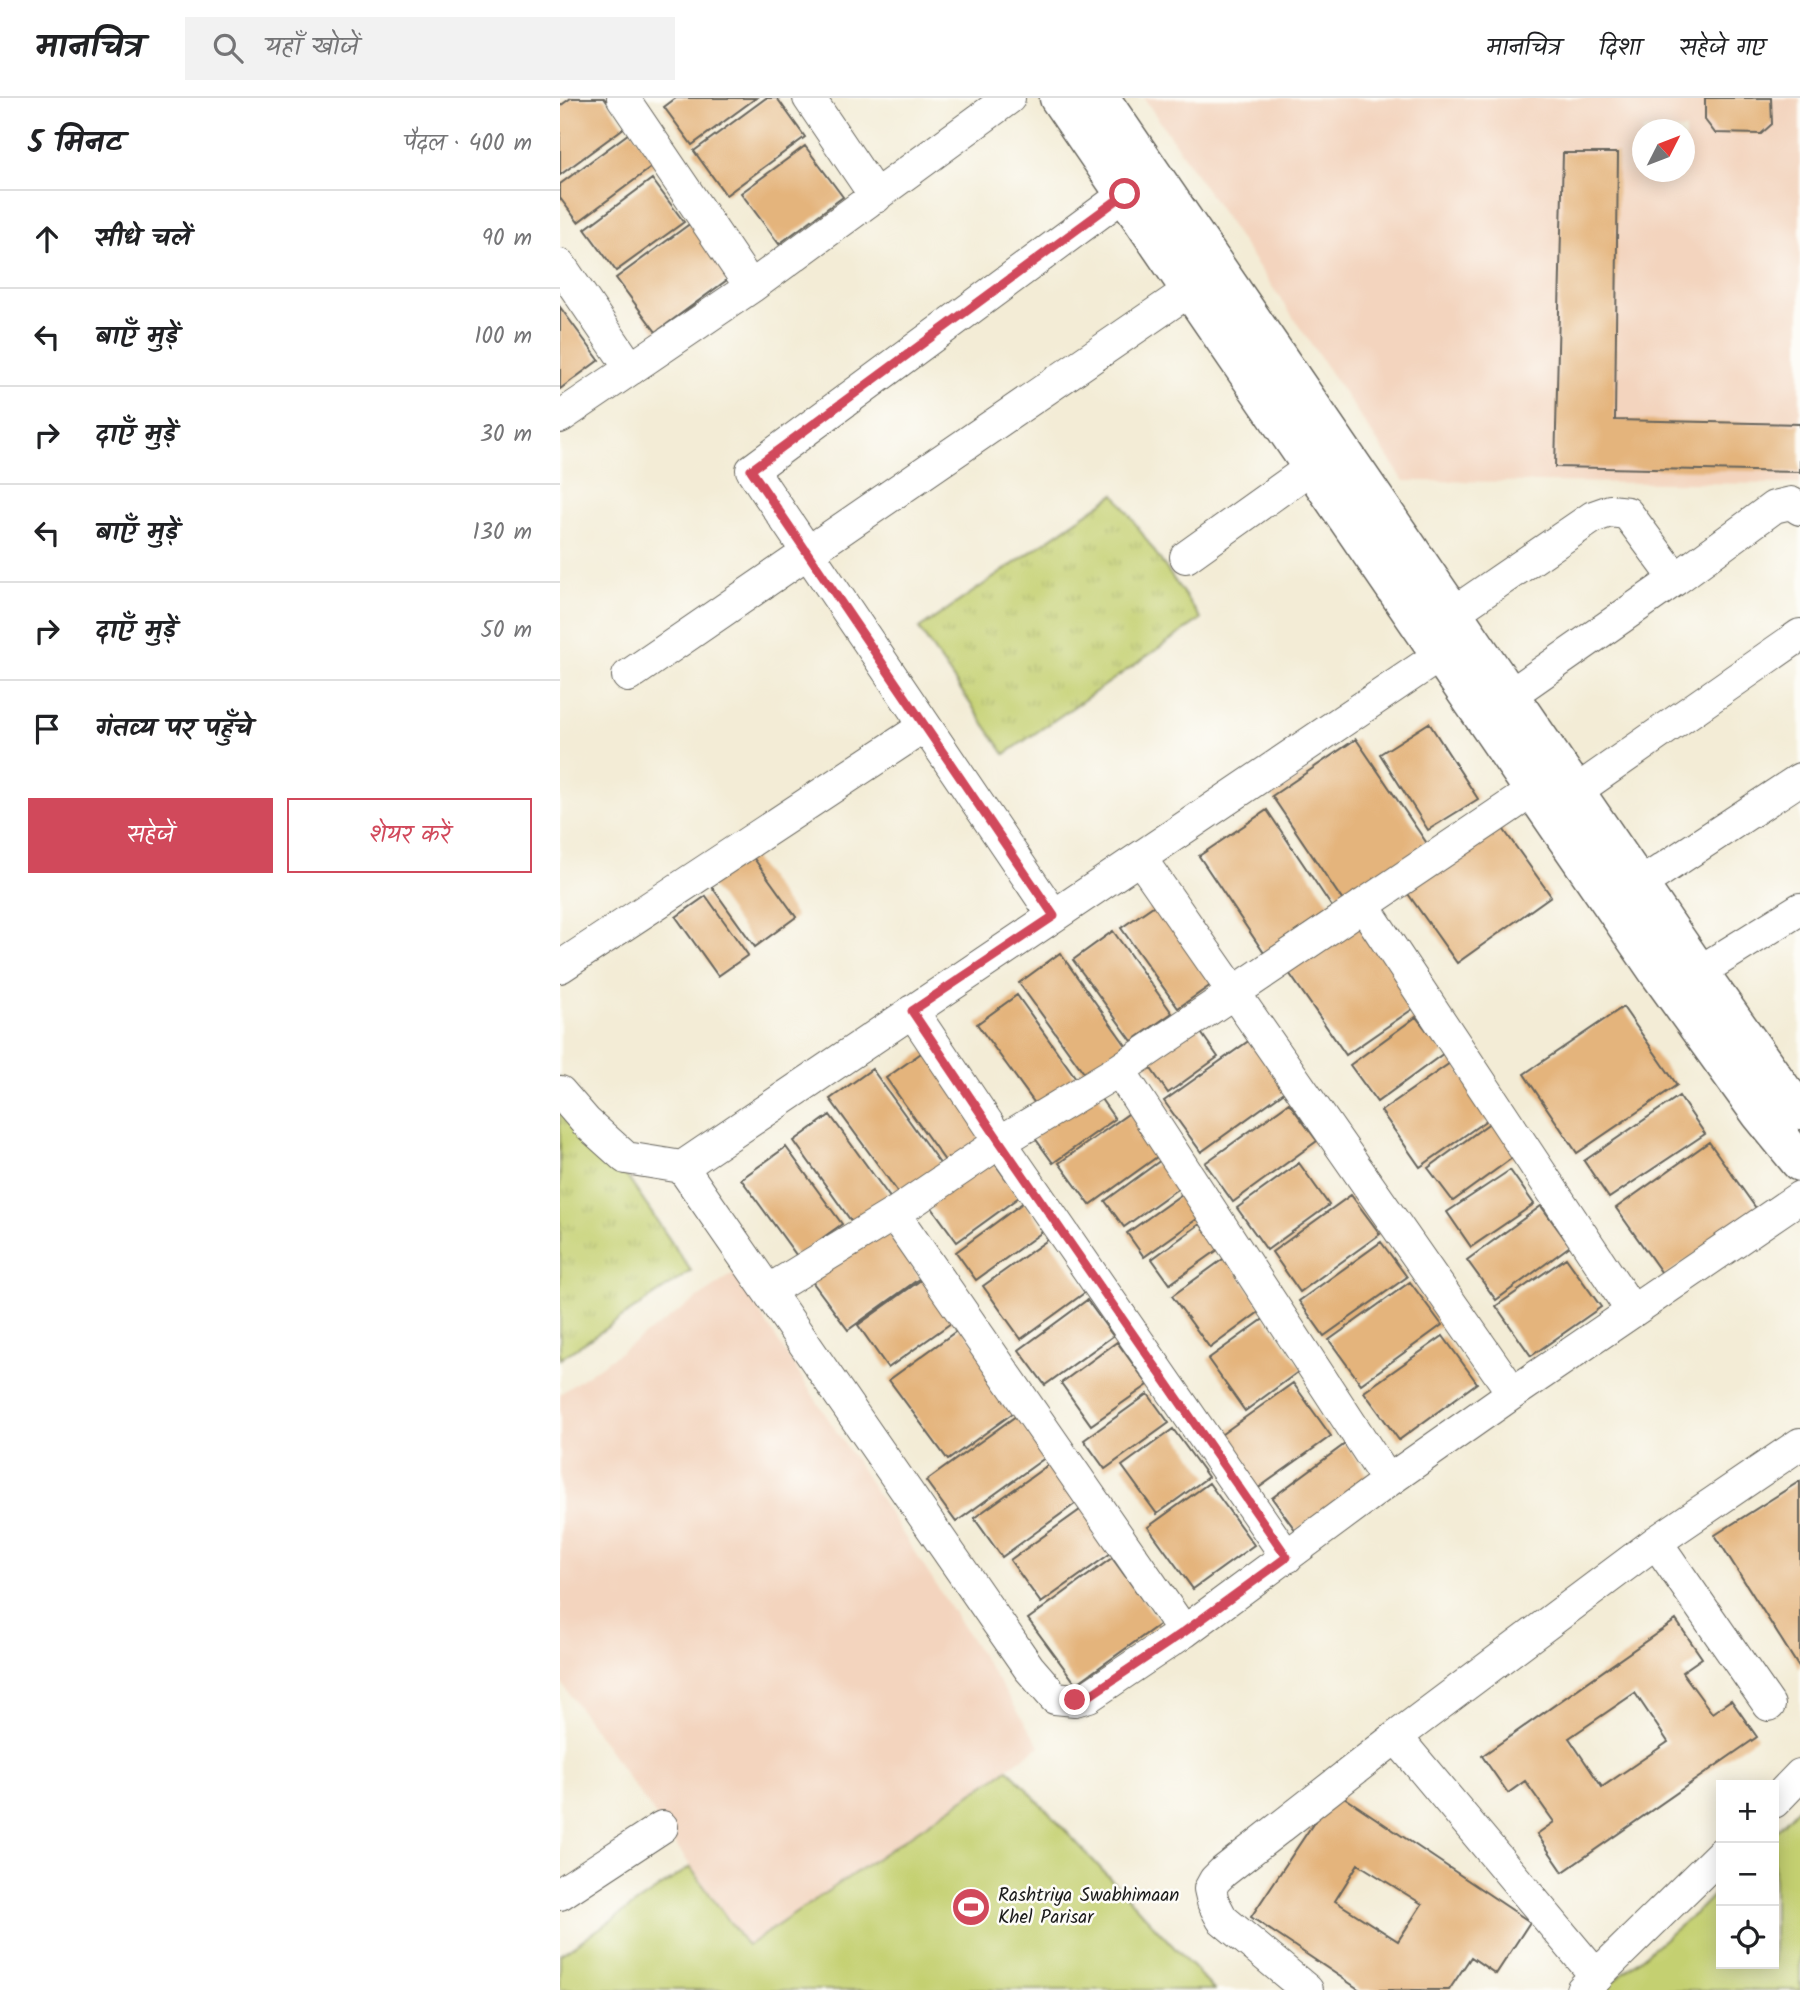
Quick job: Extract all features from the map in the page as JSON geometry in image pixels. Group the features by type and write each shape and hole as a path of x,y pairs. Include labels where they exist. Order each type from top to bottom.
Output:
{"street":[{"path":"623,98 751,287"},
{"path":"809,98 876,197"},
{"path":"560,416 751,287 1009,98"},
{"path":"1059,98 1312,467 1509,696 1699,972 1783,1091 1800,1110"},
{"path":"1100,98 1454,634 1534,790 1737,1081 1800,1162"},
{"path":"1054,916 751,470 1125,194"},
{"path":"560,265 631,369"},
{"path":"628,676 1190,290"},
{"path":"1186,557 1312,467"},
{"path":"1509,696 1774,507 1791,503 1800,509"},
{"path":"560,1092 586,1122 626,1158 682,1167 1140,858 1454,634 1593,517 1611,511 1627,513 1676,579"},
{"path":"1575,792 1800,635"},
{"path":"560,967 925,726"},
{"path":"1639,885 1800,779"},
{"path":"768,1291 894,1214 1000,1142 1119,1070 1534,790"},
{"path":"1140,858 1513,1393"},
{"path":"1363,905 1632,1311"},
{"path":"1699,972 1800,909"},
{"path":"912,1011 1287,1557"},
{"path":"1119,1070 1388,1481"},
{"path":"682,1167 1029,1668 1055,1698 1075,1700 1089,1696 1184,1632 1388,1481 1800,1197"},
{"path":"894,1214 1184,1632"},
{"path":"1307,1990 1222,1919 1210,1889 1215,1880 1396,1737 1656,1542 1800,1444"},
{"path":"1656,1542 1769,1705"},
{"path":"1396,1737 1590,1983 1716,1859"},
{"path":"1779,1796 1800,1776"},
{"path":"560,1894 662,1827"}],"shaded area":[{"path":"1144,98 1800,98 1800,484 1404,481"},
{"path":"734,1273 1040,1746 747,1946 560,1681 560,1394"}],"green space":[{"path":"1115,494 1201,619 1005,754 919,629"},
{"path":"560,1078 691,1271 560,1359"},
{"name":"Rashtriya Swabhimaan Khel Parisar","path":"1008,1769 1214,1990 560,1990 560,1955 690,1867 747,1946"},
{"path":"1800,1806 1800,1990 1603,1990 1716,1892 1716,1969 1779,1969 1779,1828"}],"building":[{"path":"571,98 604,98 625,127 560,175 560,106"},
{"path":"676,98 756,98 692,145 664,107"},
{"path":"766,98 777,98 805,137 726,195 694,151"},
{"path":"1705,98 1771,98 1772,124 1761,134 1715,133 1705,120"},
{"path":"632,131 656,164 578,222 560,198 560,184"},
{"path":"805,146 843,197 779,244 741,193"},
{"path":"1563,153 1618,153 1615,420 1800,424 1800,472 1555,467"},
{"path":"652,179 684,222 616,271 585,229"},
{"path":"691,223 731,277 656,332 616,278"},
{"path":"560,307 599,360 560,389"},
{"path":"1429,723 1478,799 1428,830 1380,754"},
{"path":"1356,739 1428,845 1343,901 1272,796"},
{"path":"1267,810 1332,907 1264,953 1199,856"},
{"path":"1499,823 1551,896 1457,963 1406,891"},
{"path":"750,853 796,917 755,947 709,883"},
{"path":"706,896 748,955 718,976 676,917"},
{"path":"1162,900 1218,980 1178,1008 1121,928"},
{"path":"1356,918 1417,1006 1346,1055 1285,967"},
{"path":"1113,931 1172,1013 1132,1041 1073,960"},
{"path":"1060,953 1127,1047 1087,1077 1019,983"},
{"path":"1017,995 1078,1081 1039,1109 977,1024"},
{"path":"1623,1007 1677,1085 1577,1153 1524,1074"},
{"path":"1416,1017 1444,1053 1377,1102 1350,1065"},
{"path":"1197,1027 1218,1057 1168,1093 1147,1063"},
{"path":"1250,1040 1287,1090 1201,1152 1164,1101"},
{"path":"927,1049 994,1142 953,1172 886,1078"},
{"path":"1453,1061 1491,1117 1420,1167 1381,1111"},
{"path":"872,1069 941,1165 900,1195 830,1099"},
{"path":"1094,1089 1115,1119 1053,1163 1032,1134"},
{"path":"1679,1096 1705,1134 1609,1198 1584,1161"},
{"path":"1289,1103 1317,1141 1233,1202 1205,1163"},
{"path":"1131,1112 1161,1154 1090,1205 1059,1163"},
{"path":"830,1115 891,1199 854,1225 794,1141"},
{"path":"1498,1117 1523,1150 1453,1201 1428,1168"},
{"path":"1709,1142 1758,1211 1664,1276 1616,1208"},
{"path":"786,1147 842,1224 797,1256 741,1179"},
{"path":"1168,1155 1187,1182 1124,1227 1105,1201"},
{"path":"992,1160 1019,1197 957,1242 930,1205"},
{"path":"1299,1163 1329,1205 1267,1250 1237,1208"},
{"path":"1510,1170 1534,1204 1471,1247 1447,1212"},
{"path":"1192,1187 1208,1211 1144,1257 1127,1233"},
{"path":"1351,1195 1380,1234 1300,1292 1272,1252"},
{"path":"1024,1202 1045,1230 976,1280 956,1252"},
{"path":"1541,1206 1570,1246 1496,1300 1467,1260"},
{"path":"1200,1224 1219,1249 1170,1284 1152,1259"},
{"path":"884,1227 920,1278 848,1330 811,1280"},
{"path":"1049,1239 1087,1291 1021,1339 983,1286"},
{"path":"1381,1242 1407,1277 1324,1336 1299,1301"},
{"path":"1226,1257 1263,1309 1210,1348 1172,1296"},
{"path":"1566,1258 1601,1307 1531,1356 1496,1306"},
{"path":"928,1275 958,1318 888,1368 858,1325"},
{"path":"1410,1282 1442,1325 1361,1384 1329,1340"},
{"path":"1087,1300 1113,1336 1045,1385 1019,1350"},
{"path":"1265,1318 1302,1369 1245,1411 1208,1359"},
{"path":"962,1327 1020,1408 948,1460 889,1380"},
{"path":"1443,1336 1477,1383 1399,1440 1364,1392"},
{"path":"1117,1342 1148,1385 1091,1425 1061,1383"},
{"path":"1293,1383 1331,1436 1257,1489 1218,1437"},
{"path":"1148,1394 1169,1423 1105,1469 1084,1440"},
{"path":"1016,1416 1046,1457 956,1522 926,1481"},
{"path":"1173,1429 1208,1477 1157,1514 1122,1466"},
{"path":"1345,1444 1369,1478 1296,1531 1272,1498"},
{"path":"1055,1460 1083,1498 1002,1557 974,1518"},
{"path":"1800,1481 1800,1669 1715,1535"},
{"path":"1209,1483 1254,1545 1193,1589 1148,1527"},
{"path":"1087,1505 1118,1548 1041,1603 1010,1560"},
{"path":"1112,1558 1160,1624 1076,1684 1028,1619"},
{"path":"1676,1620 1702,1658 1682,1672 1712,1713 1731,1700 1757,1737 1563,1872 1537,1834 1554,1822 1525,1781 1508,1793 1482,1756","holes":["1635,1693 1668,1742 1602,1787 1569,1738"]},
{"path":"1335,1791 1530,1922 1496,1974 1471,1957 1449,1990 1360,1990 1251,1917","holes":["1358,1864 1422,1904 1398,1941 1335,1901"]}],"place":[{"name":"Rashtriya Swabhimaan Khel Parisar","path":"971,1907"}],"route":[{"path":"1075,1700 1089,1696 1184,1632 1287,1557 912,1011 1054,916 751,470 1125,194"}]}
